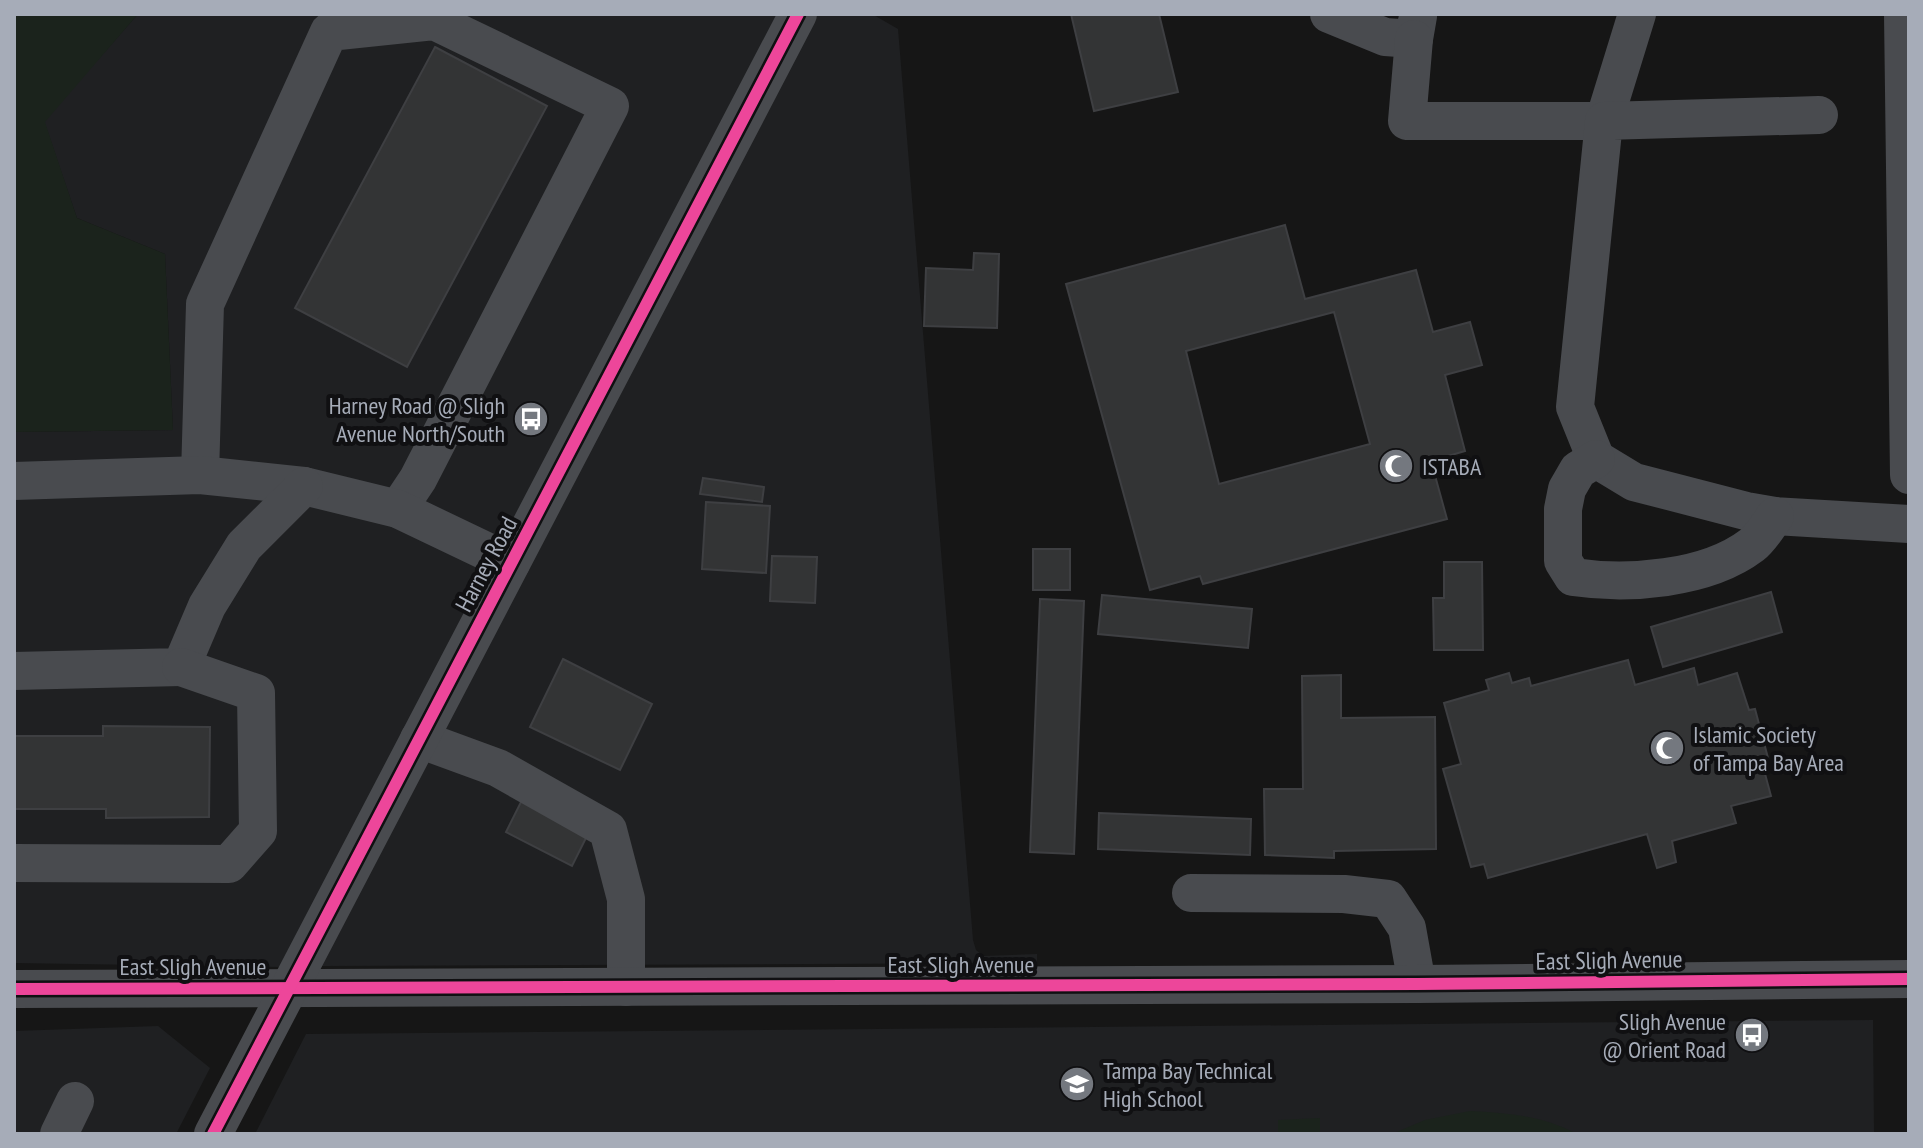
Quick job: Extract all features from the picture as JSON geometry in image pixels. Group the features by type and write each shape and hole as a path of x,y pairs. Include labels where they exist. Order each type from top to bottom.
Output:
{"street":[{"name":"Harney Road","path":"213,1134 798,14"},
{"path":"1329,14 1385,37 1416,26 1407,121 1604,121 1819,115"},
{"path":"1637,14 1604,121 1575,407 1596,459 1634,482 1775,516 1909,524"},
{"path":"1903,14 1909,475"},
{"path":"200,475 205,304 329,32 434,21 610,106 418,479 398,509"},
{"path":"1596,459 1578,470 1567,489 1563,509 1563,561 1573,577 1607,582 1667,577 1724,561 1754,544 1775,516"},
{"path":"14,481 200,475 304,486 398,509 511,563"},
{"path":"181,667 207,606 244,546 304,486"},
{"path":"14,671 181,667 256,693 258,831 229,864 14,863"},
{"path":"419,739 498,768 608,830 626,899 626,987"},
{"path":"1191,893 1344,894 1388,899 1407,928 1417,984"},
{"name":"East Sligh Avenue","path":"14,989 1417,984 1909,979"}],"shaded area":[{"path":"14,14 138,14 45,122 77,218 165,254 173,430 14,432"},
{"path":"138,14 777,14 280,967 14,963 14,432 173,430 165,254 77,218 44,121"},
{"path":"818,14 872,14 898,29 973,940 976,950 983,956 1037,954 1037,963 321,966"},
{"name":"Tampa Bay Technical High School","path":"1873,1020 1874,1134 255,1134 306,1034"},
{"path":"158,1026 210,1068 176,1134 14,1134 14,1031"},
{"path":"1470,1111 1525,1116 1577,1134 1392,1134 1425,1120"},
{"path":"1320,1118 1320,1134 1278,1134 1278,1120"}],"building":[{"path":"1071,14 1159,14 1178,92 1094,111"},
{"path":"435,47 547,106 407,367 295,308"},
{"path":"1285,225 1305,299 1416,270 1433,332 1470,322 1482,365 1445,375 1465,451 1431,461 1447,519 1203,584 1200,576 1150,590 1066,284","holes":["1334,312 1370,444 1219,484 1186,351"]},
{"path":"974,253 999,254 997,328 924,326 926,268 973,270"},
{"path":"703,478 764,487 762,502 700,494"},
{"path":"706,502 770,506 766,573 702,569"},
{"path":"1033,549 1070,549 1070,590 1033,590"},
{"path":"772,556 817,557 815,603 770,601"},
{"path":"1444,562 1482,562 1483,650 1434,650 1433,598 1444,598"},
{"path":"1771,592 1782,632 1663,667 1651,627"},
{"path":"1102,595 1252,609 1248,648 1098,634"},
{"path":"1040,599 1084,601 1074,854 1030,852"},
{"path":"563,659 652,704 620,770 530,727"},
{"path":"1628,660 1635,685 1694,668 1698,685 1737,673 1749,710 1755,709 1768,758 1761,759 1771,796 1731,806 1736,823 1672,841 1676,862 1657,868 1647,834 1488,878 1484,864 1471,867 1443,769 1461,764 1444,703 1489,690 1486,680 1509,673 1512,683 1529,678 1531,686"},
{"path":"1341,675 1341,718 1435,717 1436,849 1334,851 1334,858 1265,855 1264,789 1303,789 1302,676"},
{"path":"103,726 210,727 209,817 106,818 106,809 14,809 14,736 103,736"},
{"path":"523,798 589,832 572,866 506,832"},
{"path":"1099,813 1251,819 1250,855 1098,849"}],"cycle path":[{"path":"213,1134 798,14"},
{"path":"14,989 1417,984 1909,979"}],"place":[{"name":"Harney Road @ Sligh Avenue North/South","path":"531,419"},
{"name":"ISTABA","path":"1396,466"},
{"name":"Islamic Society of Tampa Bay Area","path":"1667,748"},
{"name":"Sligh Avenue @ Orient Road","path":"1752,1035"},
{"name":"Tampa Bay Technical High School","path":"1077,1084"}]}
